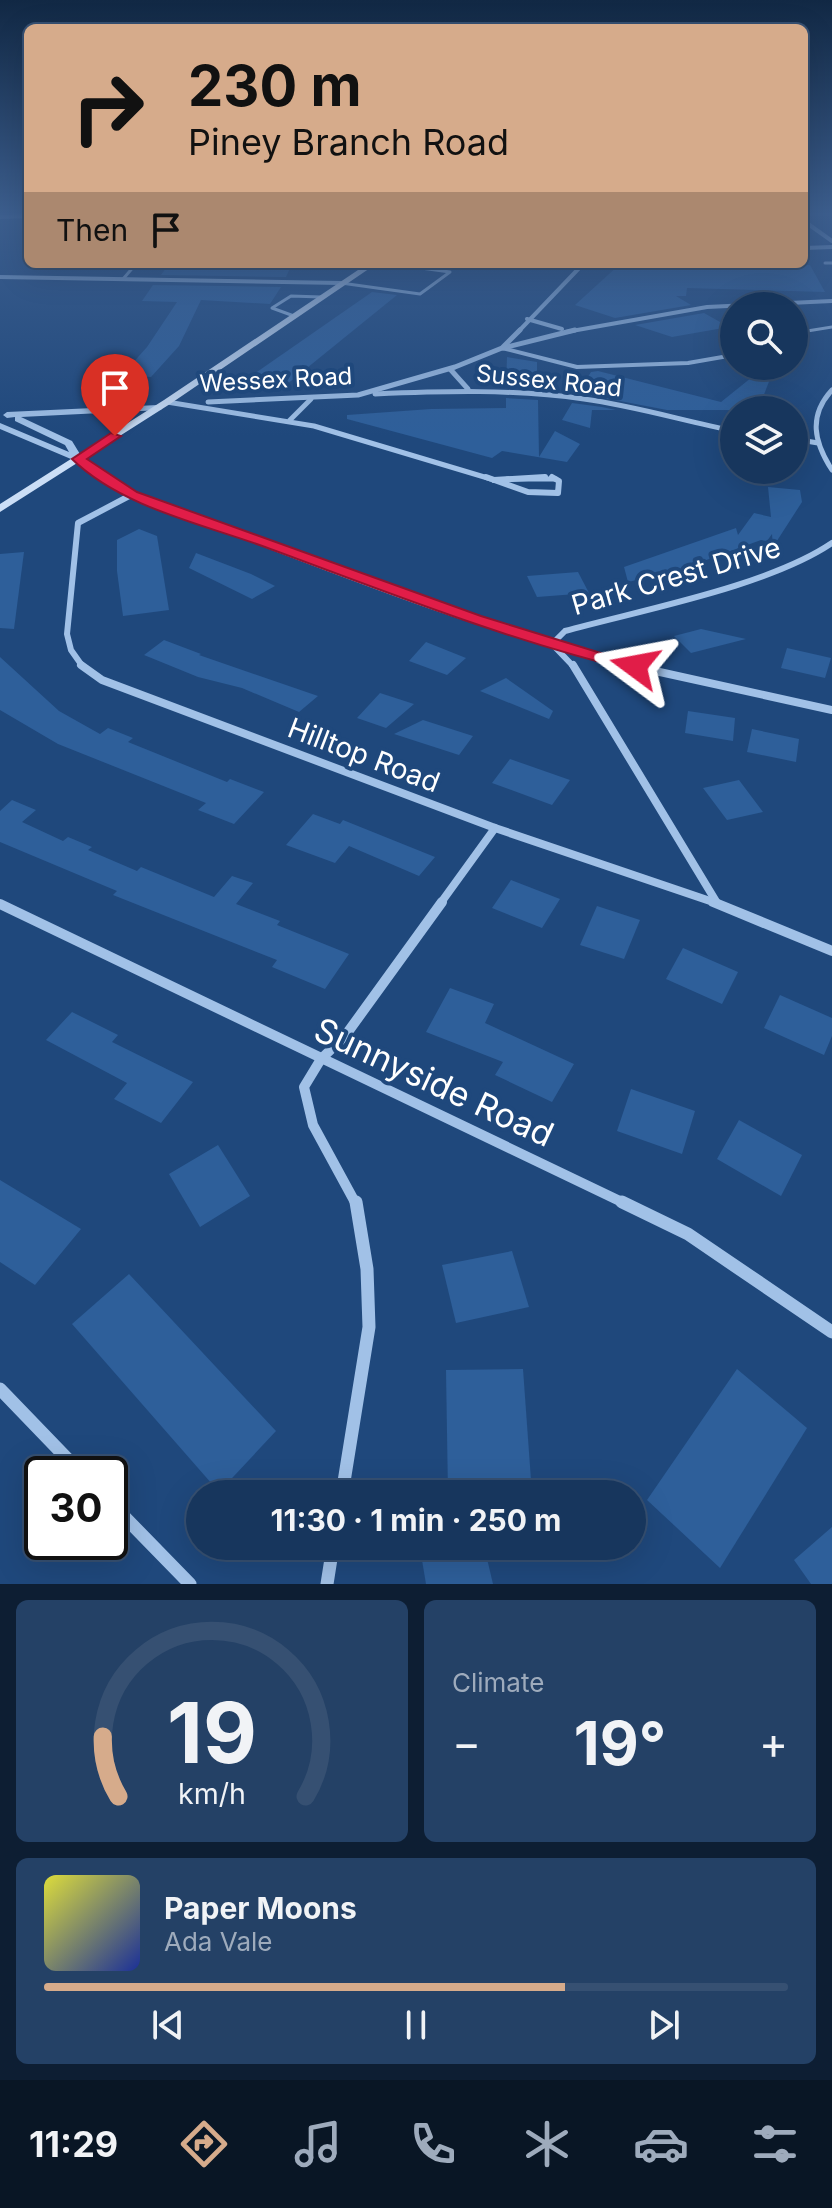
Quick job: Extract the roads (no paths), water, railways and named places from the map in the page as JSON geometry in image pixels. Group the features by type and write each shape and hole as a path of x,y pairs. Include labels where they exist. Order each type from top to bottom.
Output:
{"main road":[{"path":"0,509 162,405 334,288"}],"street":[{"name":"Wessex Road","path":"162,405 358,395 450,369 502,348 559,288"},
{"path":"502,348 570,330 719,305 832,301"},
{"path":"527,319 570,330"},
{"path":"450,369 468,389"},
{"name":"Sussex Road","path":"358,395 468,389 617,404 720,428"},
{"path":"832,390 813,420 812,429 818,448 832,470"},
{"path":"290,420 311,399"},
{"path":"3,415 162,405 290,420 494,480 550,495 558,493 561,488 559,481 551,477 494,480"},
{"path":"3,415 69,443 78,459"},
{"path":"0,426 78,459 133,494 340,573 552,644 832,710"},
{"path":"808,441 818,443"},
{"name":"Hilltop Road","path":"133,494 78,523 67,634 70,650 81,667 102,680 495,828 717,903 832,951"},
{"name":"Park Crest Drive","path":"717,903 571,662 552,644 565,631 745,581 803,561 832,543"},
{"path":"344,1480 369,1327 367,1269 355,1198 313,1125 304,1087 321,1059 345,1036 495,828"},
{"name":"Sunnyside Road","path":"0,904 688,1234 832,1332"},
{"path":"0,1389 65,1456"},
{"path":"128,1520 190,1584"},
{"path":"327,1584 331,1560"}],"lane":[{"path":"376,288 420,294 428,288"},
{"path":"294,316 272,308 291,296 321,297"},
{"path":"808,329 832,327"},
{"path":"502,348 550,363 577,367 688,363 720,357"}]}
